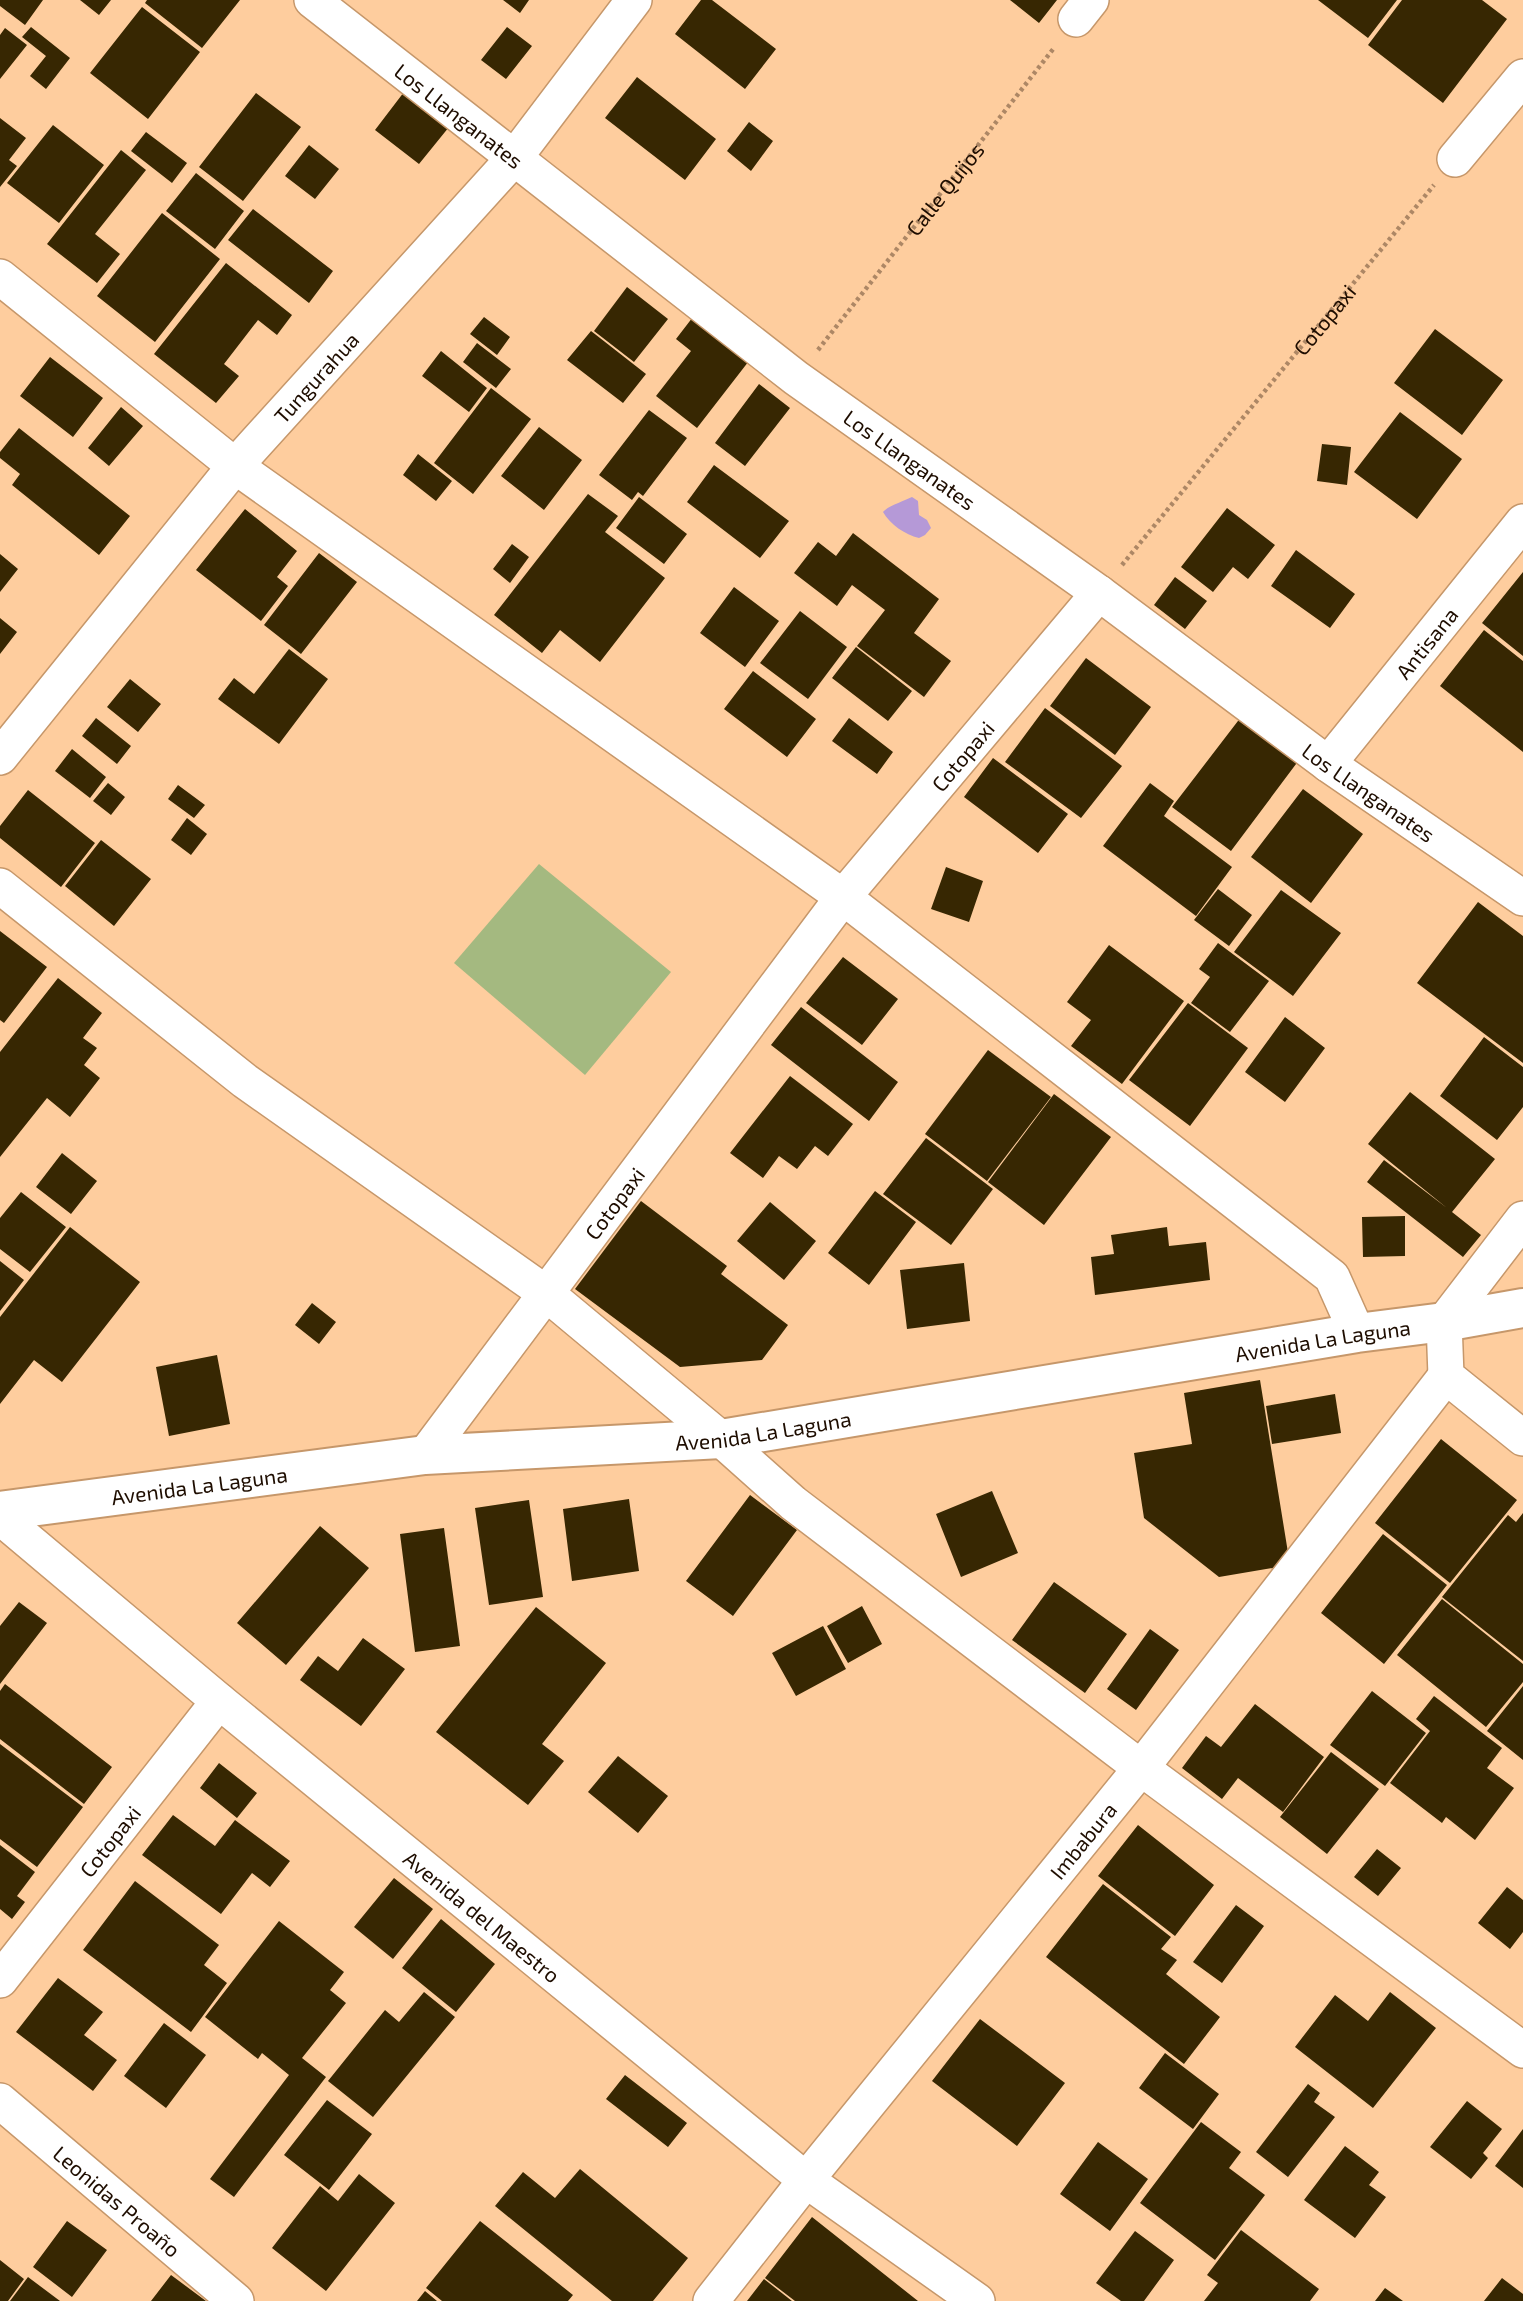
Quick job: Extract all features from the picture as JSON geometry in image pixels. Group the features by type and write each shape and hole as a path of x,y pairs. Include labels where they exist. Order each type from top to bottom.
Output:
{"street":[{"name":"Los Llanganates","path":"312,0 796,378 1099,593 1328,764 1523,898"},
{"name":"Tungurahua","path":"0,757 235,466 515,157 635,0"},
{"path":"1455,159 1523,77"},
{"path":"0,277 235,466 843,897 1332,1277 1357,1333"},
{"name":"Antisana","path":"1328,764 1523,522"},
{"name":"Cotopaxi","path":"425,1455 843,897 1099,593"},
{"path":"0,886 245,1082 547,1294 721,1438 793,1503 1141,1768 1523,2050"},
{"path":"1523,1219 1444,1322 1446,1376 1523,1438"},
{"name":"Avenida La Laguna","path":"0,1511 425,1455 721,1438 1523,1308"},
{"name":"Imbabura","path":"711,2301 1141,1768 1446,1376"},
{"name":"Avenida del Maestro","path":"0,1517 219,1701 806,2180 977,2301"},
{"name":"Cotopaxi","path":"0,1980 219,1701"},
{"name":"Leonidas Proaño","path":"0,2101 236,2301"}],"path":[{"name":"Calle Quijos","path":"796,378 1083,10"},
{"name":"Cotopaxi","path":"1099,593 1455,159"}],"green space":[{"path":"539,864 671,972 585,1075 454,963"}],"shaded area":[{"path":"912,497 918,501 919,515 927,520 931,528 919,538 898,528 883,512"}],"building":[{"path":"0,0 43,0 25,25 0,6"},
{"path":"80,0 111,0 99,15"},
{"path":"147,0 240,0 202,48 145,3"},
{"path":"503,0 529,0 520,13"},
{"path":"701,0 712,0 776,49 745,89 675,34"},
{"path":"1010,0 1057,0 1039,23"},
{"path":"1318,0 1397,0 1368,38"},
{"path":"1402,0 1482,0 1507,19 1443,103 1368,45"},
{"path":"142,7 200,52 148,119 90,73"},
{"path":"31,27 70,58 46,89 30,76 46,56 22,37"},
{"path":"507,27 532,46 506,79 481,60"},
{"path":"5,28 27,45 0,79 0,35"},
{"path":"637,77 716,139 685,180 605,118"},
{"path":"404,92 449,127 419,164 375,130"},
{"path":"256,93 301,127 243,201 199,167"},
{"path":"0,118 26,138 9,160 17,166 0,187"},
{"path":"749,122 773,141 751,171 727,151"},
{"path":"53,125 104,165 59,223 7,183"},
{"path":"146,132 187,163 172,183 131,151"},
{"path":"309,145 339,169 315,199 285,176"},
{"path":"121,150 146,170 95,234 120,254 97,283 47,244"},
{"path":"196,173 244,211 215,249 166,211"},
{"path":"253,209 333,271 309,303 228,240"},
{"path":"162,213 220,259 155,342 97,296"},
{"path":"226,263 292,315 277,335 258,320 224,364 239,376 216,403 154,354"},
{"path":"627,287 668,319 634,362 594,331"},
{"path":"696,313 752,357 697,428 656,396 691,351 676,339"},
{"path":"484,317 510,337 497,355 470,334"},
{"path":"1435,329 1503,380 1462,435 1394,383"},
{"path":"591,331 646,374 623,403 567,360"},
{"path":"477,343 511,369 496,388 463,362"},
{"path":"441,351 487,388 469,412 422,376"},
{"path":"50,357 103,398 73,437 20,396"},
{"path":"759,384 790,408 745,466 715,443"},
{"path":"491,388 531,419 473,494 434,463"},
{"path":"121,407 143,426 109,466 88,448"},
{"path":"649,410 687,438 643,496 638,492 632,500 599,475"},
{"path":"1400,412 1462,459 1417,519 1354,472"},
{"path":"539,427 582,460 544,510 501,476"},
{"path":"19,428 130,516 99,555 12,485 20,474 0,458 0,452"},
{"path":"1322,444 1351,447 1347,485 1317,481"},
{"path":"418,454 452,481 436,501 403,475"},
{"path":"714,465 789,521 760,558 687,502"},
{"path":"588,494 618,516 605,532 665,578 600,662 560,630 542,653 494,615"},
{"path":"639,497 687,534 664,564 616,528"},
{"path":"1227,508 1275,545 1248,579 1233,567 1213,592 1181,567"},
{"path":"245,509 297,551 277,577 288,586 261,621 196,570"},
{"path":"853,533 939,599 914,633 951,661 924,697 857,646 885,610 852,585 837,606 794,573 818,542 836,556"},
{"path":"512,544 529,557 510,583 493,569"},
{"path":"1296,550 1355,594 1330,628 1271,586"},
{"path":"319,553 357,582 301,654 264,625"},
{"path":"0,554 18,569 0,592"},
{"path":"1523,572 1523,656 1482,623"},
{"path":"1175,577 1207,601 1185,629 1154,605"},
{"path":"734,587 779,621 745,667 700,633"},
{"path":"800,611 847,647 808,699 760,663"},
{"path":"0,618 17,632 0,654"},
{"path":"1484,630 1523,661 1523,752 1440,686"},
{"path":"856,647 912,691 888,721 832,678"},
{"path":"289,649 328,679 279,744 218,699 234,678 254,694"},
{"path":"1086,658 1151,707 1115,755 1050,706"},
{"path":"753,671 816,719 787,757 724,709"},
{"path":"130,679 161,704 138,732 107,707"},
{"path":"1045,708 1122,766 1081,818 1005,762"},
{"path":"1241,717 1299,760 1231,851 1172,807"},
{"path":"96,718 131,746 117,764 82,736"},
{"path":"849,718 893,752 877,774 832,741"},
{"path":"72,749 106,777 90,798 55,771"},
{"path":"993,758 1068,814 1038,853 964,797"},
{"path":"108,783 125,797 111,815 93,801"},
{"path":"1150,783 1174,801 1164,816 1232,867 1196,916 1103,846"},
{"path":"178,785 205,805 194,818 168,799"},
{"path":"1303,789 1363,834 1311,903 1251,857"},
{"path":"28,790 95,843 61,887 0,838 0,826"},
{"path":"187,818 207,834 191,855 171,840"},
{"path":"101,840 151,879 114,926 65,886"},
{"path":"946,867 983,881 969,922 931,909"},
{"path":"1218,889 1252,915 1229,946 1194,920"},
{"path":"1281,890 1341,933 1293,996 1234,952"},
{"path":"1478,902 1523,936 1523,1063 1417,983"},
{"path":"0,931 47,967 4,1023 0,1020"},
{"path":"1218,943 1269,981 1230,1032 1191,1003 1210,977 1199,969"},
{"path":"1109,945 1184,1001 1122,1084 1071,1046 1091,1020 1067,1002"},
{"path":"843,957 898,999 862,1045 806,1003"},
{"path":"58,978 102,1013 83,1038 97,1048 84,1065 100,1078 70,1117 47,1098 0,1157 0,1052"},
{"path":"1188,1003 1248,1048 1190,1126 1129,1080"},
{"path":"801,1007 898,1082 869,1121 771,1045"},
{"path":"1285,1017 1325,1048 1285,1102 1245,1072"},
{"path":"1484,1037 1523,1067 1523,1107 1497,1140 1440,1096"},
{"path":"988,1050 1051,1097 987,1181 925,1134"},
{"path":"790,1076 853,1124 828,1156 815,1146 797,1169 779,1156 763,1178 730,1153"},
{"path":"1410,1092 1495,1159 1452,1212 1481,1235 1463,1257 1367,1182 1384,1160 1447,1208 1368,1144"},
{"path":"1054,1094 1111,1137 1044,1225 988,1182"},
{"path":"926,1138 993,1189 951,1245 883,1194"},
{"path":"62,1153 97,1181 71,1214 36,1187"},
{"path":"875,1191 916,1222 869,1285 828,1253"},
{"path":"21,1192 66,1227 30,1272 0,1249 0,1218"},
{"path":"641,1201 727,1266 721,1274 788,1325 762,1360 680,1367 575,1289"},
{"path":"770,1202 816,1241 784,1280 737,1241"},
{"path":"1405,1216 1405,1256 1363,1257 1362,1217"},
{"path":"70,1227 140,1282 62,1382 34,1360 0,1404 0,1317"},
{"path":"1167,1227 1169,1246 1206,1242 1210,1280 1095,1295 1091,1257 1114,1254 1111,1235"},
{"path":"0,1261 24,1280 0,1311"},
{"path":"964,1263 970,1321 907,1329 900,1270"},
{"path":"312,1303 336,1322 319,1344 295,1325"},
{"path":"217,1355 230,1424 169,1436 156,1367"},
{"path":"1260,1380 1290,1565 1219,1577 1144,1518 1134,1453 1192,1444 1184,1393"},
{"path":"1335,1394 1341,1433 1272,1444 1266,1406"},
{"path":"1441,1439 1517,1500 1450,1583 1375,1523"},
{"path":"992,1491 1018,1553 961,1577 936,1514"},
{"path":"750,1495 797,1530 733,1616 686,1581"},
{"path":"629,1499 639,1571 572,1581 563,1509"},
{"path":"529,1500 543,1597 489,1605 475,1508"},
{"path":"1523,1513 1523,1661 1442,1597 1508,1515 1516,1522"},
{"path":"320,1526 369,1568 286,1665 237,1623"},
{"path":"444,1528 460,1646 415,1652 400,1534"},
{"path":"1383,1534 1447,1585 1384,1664 1321,1613"},
{"path":"1054,1582 1127,1634 1085,1693 1012,1640"},
{"path":"1442,1599 1523,1664 1523,1682 1486,1727 1397,1655"},
{"path":"19,1602 47,1623 0,1684 0,1626"},
{"path":"862,1606 882,1644 848,1663 827,1626"},
{"path":"536,1607 606,1663 542,1744 564,1761 528,1805 436,1732"},
{"path":"823,1626 846,1669 796,1696 772,1653"},
{"path":"1150,1629 1179,1650 1136,1710 1107,1689"},
{"path":"363,1638 405,1669 361,1726 300,1680 318,1656 338,1671"},
{"path":"5,1684 112,1767 84,1804 0,1739 0,1691"},
{"path":"1523,1686 1523,1760 1487,1731"},
{"path":"1372,1691 1426,1733 1385,1786 1330,1745"},
{"path":"1434,1696 1502,1748 1487,1768 1514,1788 1475,1840 1446,1817 1442,1823 1390,1783 1430,1731 1416,1719"},
{"path":"1255,1704 1324,1757 1283,1812 1238,1778 1222,1799 1182,1768 1206,1736 1221,1747"},
{"path":"0,1744 83,1807 37,1867 0,1839"},
{"path":"1331,1752 1379,1789 1327,1854 1280,1817"},
{"path":"618,1756 668,1796 638,1833 588,1792"},
{"path":"219,1763 257,1793 237,1818 200,1788"},
{"path":"173,1815 215,1846 235,1820 290,1861 270,1887 252,1873 221,1914 142,1855"},
{"path":"1138,1825 1214,1885 1175,1936 1098,1876"},
{"path":"0,1845 35,1872 17,1896 25,1902 12,1919 0,1909"},
{"path":"1377,1849 1401,1868 1378,1896 1354,1877"},
{"path":"394,1878 433,1909 393,1959 354,1927"},
{"path":"135,1881 219,1945 204,1965 227,1983 191,2032 83,1950"},
{"path":"1103,1884 1171,1937 1161,1949 1177,1960 1166,1974 1220,2017 1184,2064 1046,1957"},
{"path":"1507,1887 1523,1900 1523,1932 1510,1949 1478,1923"},
{"path":"1236,1905 1264,1926 1222,1983 1193,1962"},
{"path":"441,1919 495,1964 456,2012 402,1968"},
{"path":"279,1921 344,1972 330,1990 346,2003 302,2058 326,2077 234,2197 210,2179 289,2075 262,2053 258,2059 205,2017"},
{"path":"58,1978 103,2012 84,2035 117,2060 93,2091 16,2032"},
{"path":"424,1992 455,2017 373,2117 328,2081 385,2010 399,2022"},
{"path":"1390,1992 1436,2028 1373,2108 1295,2047 1335,1995 1368,2021"},
{"path":"980,2019 1065,2083 1017,2146 932,2081"},
{"path":"164,2023 206,2055 166,2108 124,2076"},
{"path":"1165,2053 1219,2094 1193,2129 1139,2088"},
{"path":"625,2075 687,2123 668,2147 606,2099"},
{"path":"1308,2084 1320,2093 1314,2102 1335,2117 1288,2177 1256,2152"},
{"path":"327,2100 372,2134 329,2190 284,2155"},
{"path":"1467,2101 1502,2129 1483,2153 1488,2158 1471,2179 1430,2147"},
{"path":"1201,2122 1241,2152 1229,2168 1265,2195 1215,2260 1140,2203"},
{"path":"1523,2129 1523,2188 1495,2166"},
{"path":"1098,2142 1148,2179 1110,2231 1060,2194"},
{"path":"1345,2146 1379,2172 1369,2185 1386,2197 1355,2238 1304,2200"},
{"path":"580,2169 688,2258 653,2301 612,2301 495,2206 523,2172 555,2198"},
{"path":"359,2174 395,2203 326,2291 272,2248 320,2186 338,2201"},
{"path":"812,2217 918,2301 795,2301 765,2278"},
{"path":"67,2221 107,2250 72,2297 33,2267"},
{"path":"480,2221 573,2295 568,2301 442,2301 426,2288"},
{"path":"1241,2230 1319,2289 1310,2301 1204,2301 1218,2283 1207,2275"},
{"path":"1135,2231 1174,2260 1144,2301 1121,2301 1096,2283"},
{"path":"0,2260 24,2279 8,2301 0,2301"},
{"path":"171,2275 206,2301 151,2301"},
{"path":"28,2277 60,2301 10,2301"},
{"path":"1502,2278 1523,2294 1523,2301 1484,2301"},
{"path":"764,2279 792,2301 747,2301"},
{"path":"1385,2288 1403,2301 1375,2301"},
{"path":"425,2291 437,2301 417,2301"}]}
